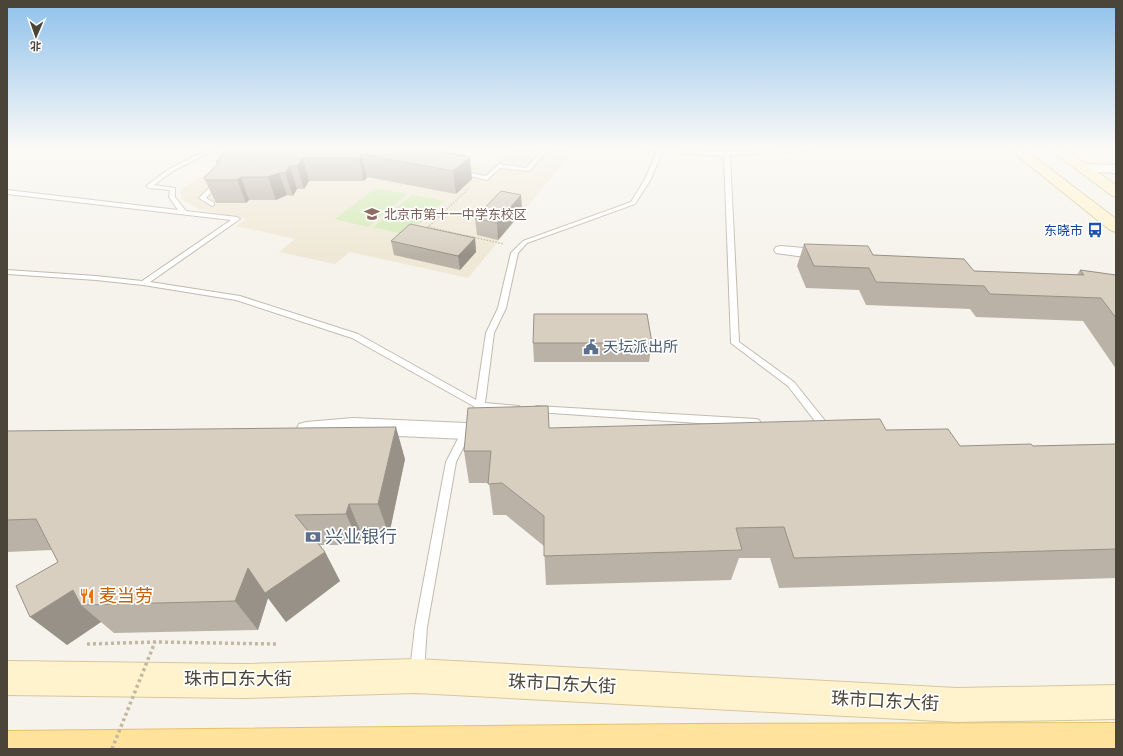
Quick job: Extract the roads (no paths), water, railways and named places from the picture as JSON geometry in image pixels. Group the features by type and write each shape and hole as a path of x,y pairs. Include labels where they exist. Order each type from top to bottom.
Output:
{"main road":[{"path":"7,749 674,742 1116,741"}],"street":[{"path":"1061,184 1116,227"},
{"path":"1105,184 1116,192"},
{"path":"781,250 843,257"},
{"path":"290,431 353,426 466,431"},
{"name":"珠市口东大街","path":"7,678 244,681 416,676 957,705 1116,702"}],"lane":[{"path":"151,184 149,186 173,189 172,197 183,212"},
{"path":"212,204 202,198 215,184"},
{"path":"416,676 421,627 451,462 480,406 490,333 502,308 514,253 525,242 633,203 645,184"},
{"path":"728,184 735,343 791,384 829,428 809,426"},
{"path":"7,192 237,219 143,283"},
{"path":"7,272 143,283 237,298 355,336 480,406 762,424"}],"place":[{"name":"北京市第十一中学东校区","path":"372,214"},
{"name":"东晓市","path":"1095,230"},
{"name":"天坛派出所","path":"591,347"},
{"name":"兴业银行","path":"313,537"},
{"name":"麦当劳","path":"87,596"}]}
